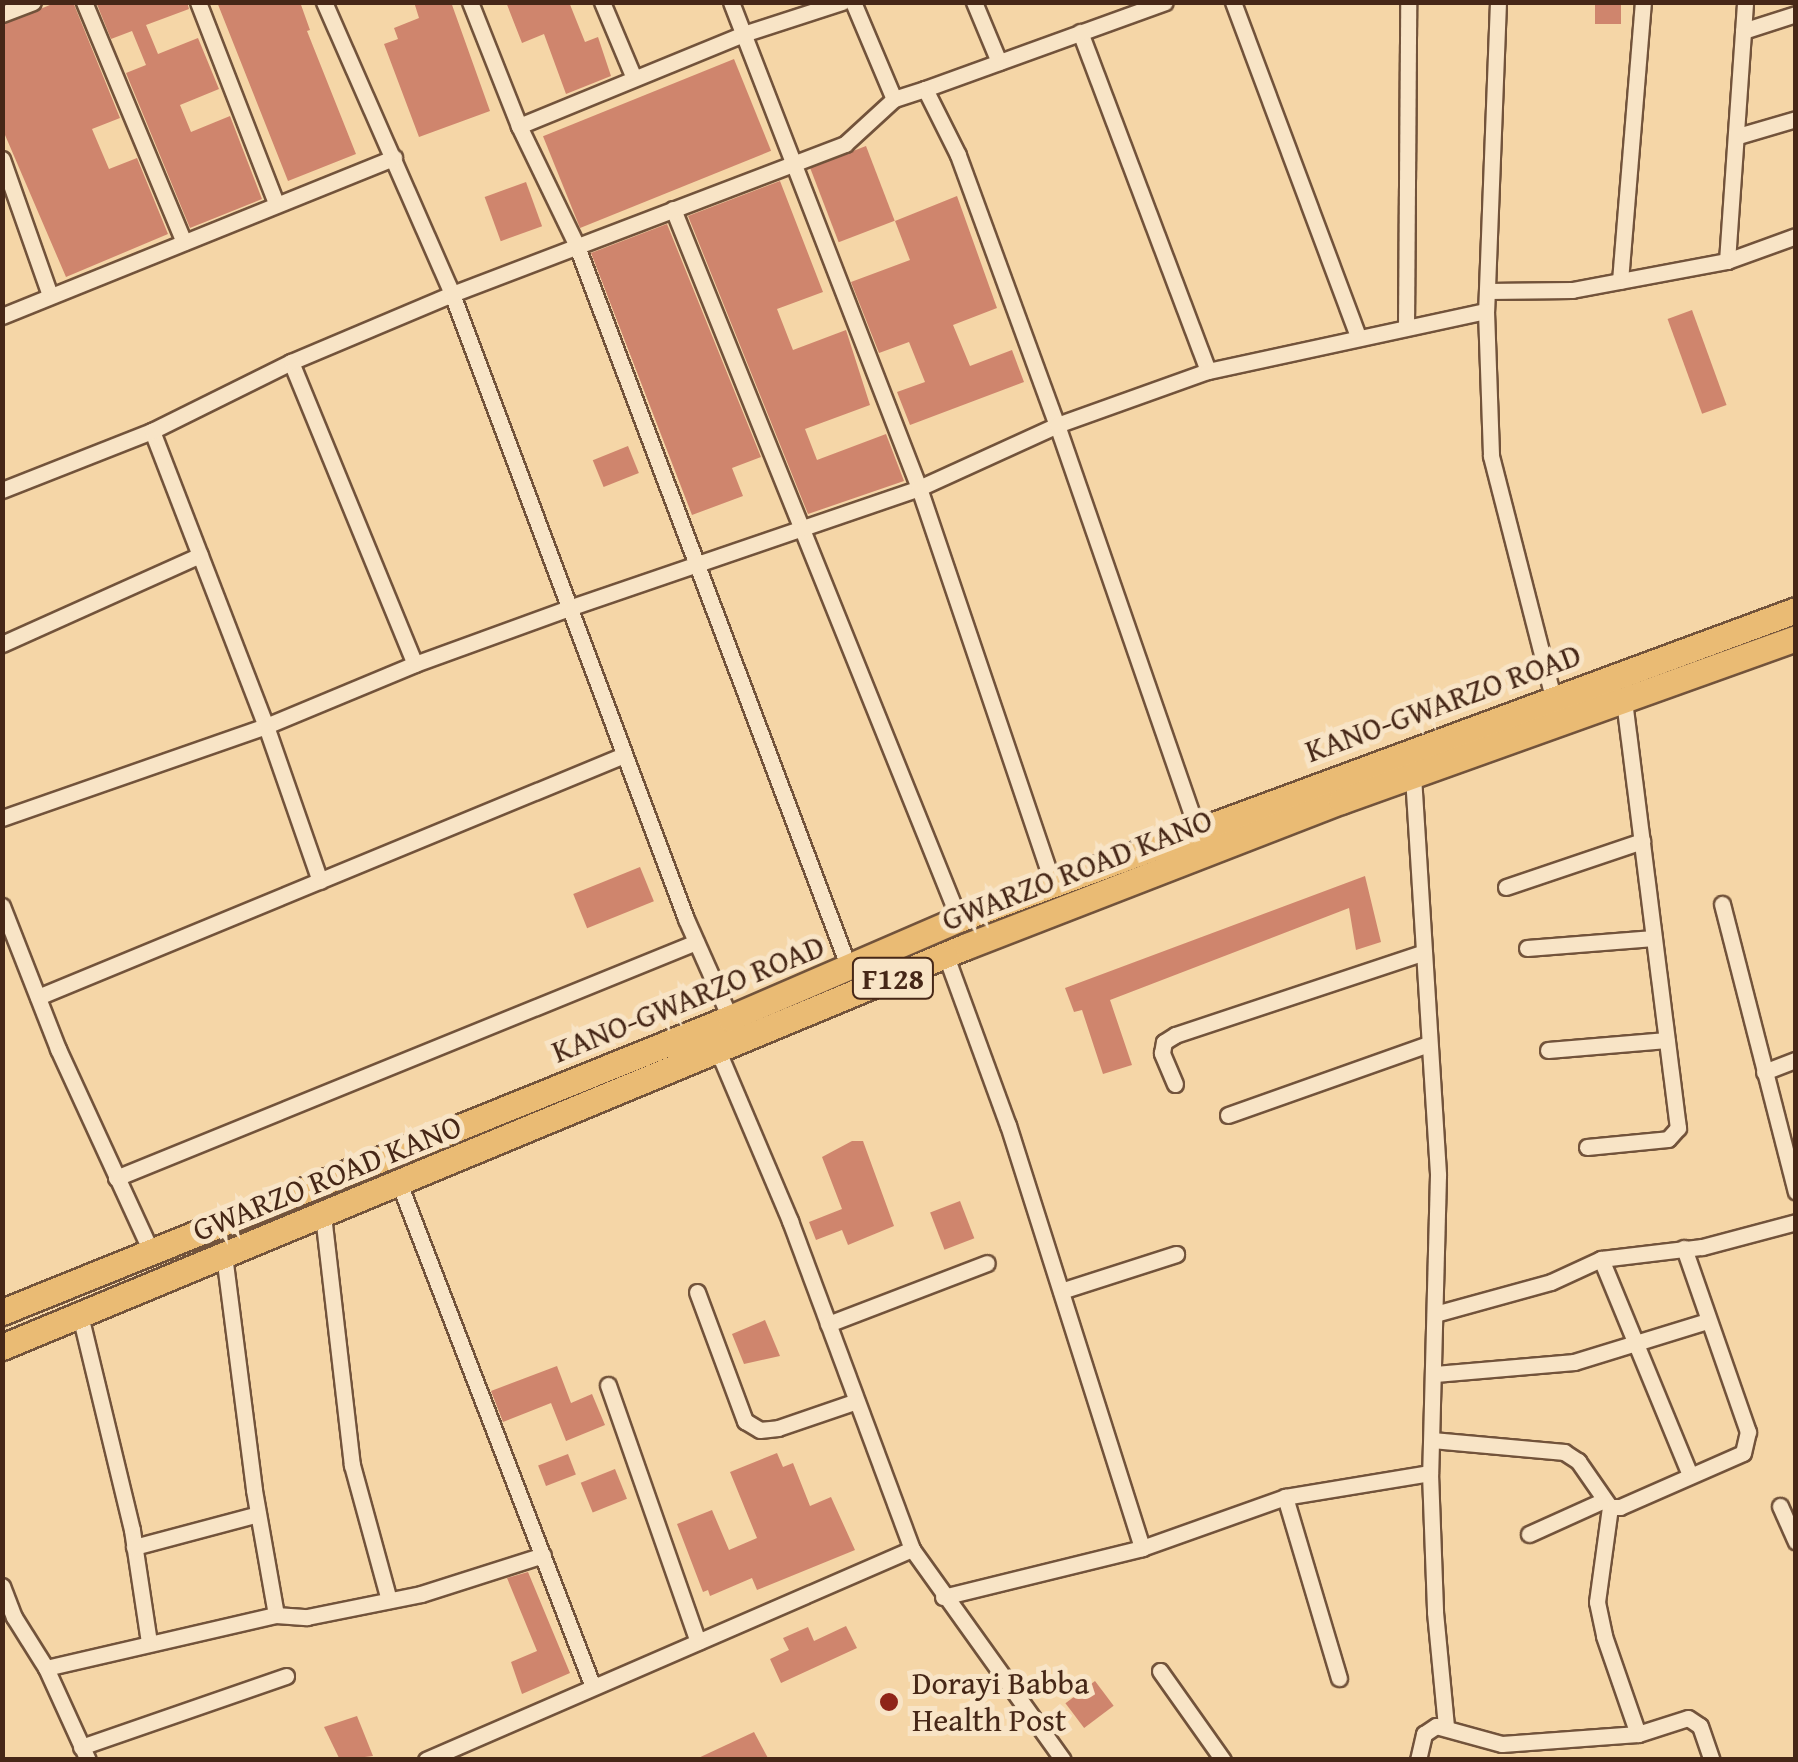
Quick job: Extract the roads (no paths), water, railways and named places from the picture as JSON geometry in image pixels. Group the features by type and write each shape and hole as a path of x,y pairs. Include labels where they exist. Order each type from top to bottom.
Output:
{"main road":[{"name":"KANO-GWARZO ROAD","path":"2,1312 730,1018 958,920 1553,696 1796,610"},
{"name":"GWARZO ROAD KANO","path":"2,1347 946,956 1413,776 1796,638"},
{"path":"558,1088 571,1112"}],"street":[{"path":"2,14 33,2"},
{"path":"84,2 184,242"},
{"path":"198,2 276,203"},
{"path":"324,2 452,294 624,755 696,942 730,1018"},
{"path":"470,2 518,126 576,244 849,968"},
{"path":"602,2 634,78"},
{"path":"730,2 919,488 1053,884"},
{"path":"518,126 742,34 842,2"},
{"path":"853,2 894,99"},
{"path":"974,2 1000,62"},
{"path":"1108,2 1116,20"},
{"path":"2,490 152,431 292,362 452,294 845,144 894,99 1164,2"},
{"path":"1233,2 1358,336"},
{"path":"1406,326 1408,2"},
{"path":"1498,2 1486,311 1490,456 1553,696"},
{"path":"1620,281 1643,2"},
{"path":"1728,261 1744,2"},
{"path":"1743,31 1796,14"},
{"path":"1080,32 1208,372"},
{"path":"926,89 958,156 1057,425 1197,830"},
{"path":"1738,136 1796,119"},
{"path":"2,316 394,158"},
{"path":"2,159 50,295"},
{"path":"673,209 958,920"},
{"path":"1487,291 1572,290 1728,261 1796,236"},
{"path":"2,818 266,726 415,664 569,608 919,488 1057,425 1208,372 1358,336 1486,311"},
{"path":"292,362 415,664"},
{"path":"152,431 266,726 320,880"},
{"path":"2,644 200,555"},
{"path":"1587,1147 1668,1139 1678,1128 1624,700"},
{"path":"38,997 624,755"},
{"path":"1413,776 1438,1175 1430,1473 1435,1612 1446,1726"},
{"path":"1506,887 1642,841"},
{"path":"1722,904 1796,1192"},
{"path":"2,906 116,1178 152,1250"},
{"path":"1527,948 1654,938"},
{"path":"116,1178 696,942"},
{"path":"1175,1084 1162,1053 1164,1042 1175,1034 1424,952"},
{"path":"946,956 979,1038 1142,1548"},
{"path":"1548,1050 1667,1040"},
{"path":"1228,1115 1430,1044"},
{"path":"718,1051 828,1324 912,1549 1063,1760"},
{"path":"1764,1072 1796,1060"},
{"path":"399,1183 594,1687"},
{"path":"323,1215 352,1465 389,1600"},
{"path":"1435,1314 1551,1282 1601,1260 1684,1248 1796,1222"},
{"path":"1529,1534 1606,1504 1620,1507 1743,1453 1748,1444 1748,1432 1684,1248"},
{"path":"1061,1292 1176,1254"},
{"path":"224,1256 258,1514 276,1615"},
{"path":"1601,1260 1689,1474"},
{"path":"828,1324 987,1263"},
{"path":"696,1292 745,1421 760,1430 778,1428 857,1401"},
{"path":"80,1315 134,1547 149,1642"},
{"path":"1435,1374 1574,1362 1707,1321"},
{"path":"608,1385 698,1642"},
{"path":"1432,1440 1564,1452 1578,1462 1606,1504 1597,1602 1604,1636 1638,1734"},
{"path":"943,1596 1142,1548 1286,1497 1430,1473"},
{"path":"1286,1497 1339,1678"},
{"path":"1780,1506 1796,1542"},
{"path":"134,1547 258,1514"},
{"path":"426,1760 912,1549"},
{"path":"46,1668 276,1615 307,1616 389,1600 542,1555"},
{"path":"2,1586 8,1620 46,1668 84,1753 286,1676"},
{"path":"1160,1671 1223,1760"},
{"path":"1418,1760 1424,1734 1446,1726 1502,1744 1638,1734 1688,1718 1700,1726 1712,1760"}],"place":[{"name":"Dorayi Babba Health Post","path":"889,1702"}]}
